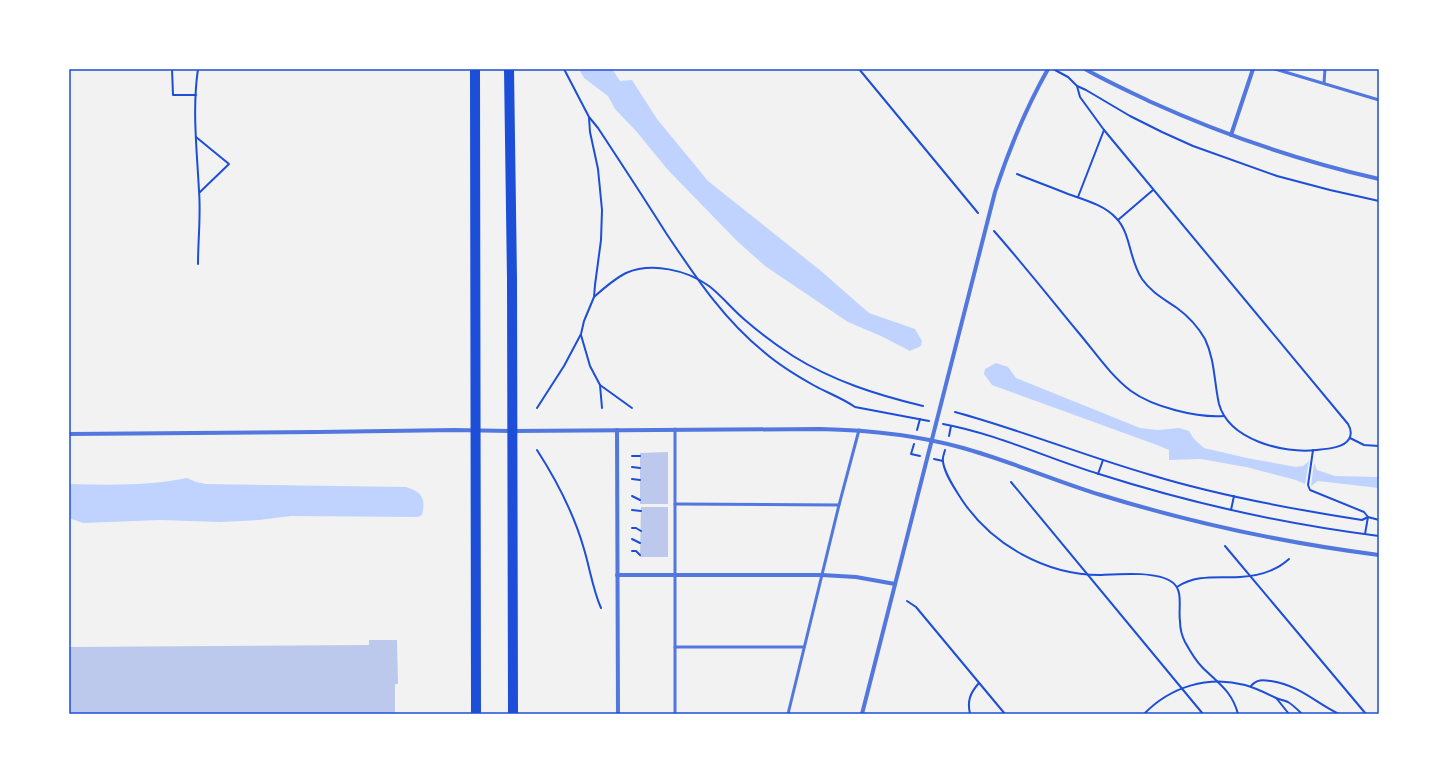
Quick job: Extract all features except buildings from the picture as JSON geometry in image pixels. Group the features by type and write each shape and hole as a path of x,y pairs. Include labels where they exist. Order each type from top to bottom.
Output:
{"main road":[{"path":"509,70 512,280 513,714"},
{"path":"475,71 476,714"}],"street":[{"path":"862,714 995,192 1014,137 1048,69"},
{"path":"1085,69 1112,84 1163,108 1231,135 1302,159 1379,179"},
{"path":"1231,135 1253,69"},
{"path":"69,434 475,430 859,430 932,440 979,452 1100,494 1185,519 1283,540 1379,555"},
{"path":"617,430 618,714"},
{"path":"617,575 822,575 856,577 895,584"}],"lane":[{"path":"1275,69 1379,100"},
{"path":"1324,83 1325,69"},
{"path":"675,429 676,714"},
{"path":"788,714 839,505 859,430"},
{"path":"675,504 839,505"},
{"path":"675,647 804,647"}],"path":[{"path":"172,69 173,95 196,95"},
{"path":"198,69 196,95 196,161 200,192 198,264"},
{"path":"564,69 589,117 598,128 697,278 724,313 750,340 764,353 798,376 845,400 855,407 925,421"},
{"path":"859,69 978,213"},
{"path":"1055,70 1068,77 1077,86 1147,125 1208,152 1294,180 1379,201"},
{"path":"1017,174 1102,207 1118,220 1126,233 1134,264 1142,279 1161,298 1189,318 1204,338 1212,359 1218,398 1224,416 1227,421 1237,430 1255,440 1279,447 1313,450 1342,445 1350,438 1351,431 1348,424 1104,130 1080,97 1077,86"},
{"path":"537,408 564,366 581,334 584,321 594,297 601,240 602,210 598,169 590,132 589,117"},
{"path":"1078,197 1104,130"},
{"path":"196,138 229,164 200,192"},
{"path":"1118,220 1153,190"},
{"path":"994,231 1100,359 1122,383 1132,391 1152,402 1172,409 1224,416"},
{"path":"594,297 618,277 635,270 653,268 662,269 697,278 710,287 755,329 808,364 837,379 864,390 923,406"},
{"path":"581,334 590,366 600,385 602,408"},
{"path":"600,385 632,408"},
{"path":"955,412 998,424 1153,476 1234,496 1314,512 1362,520 1368,517"},
{"path":"918,426 920,420"},
{"path":"946,424 991,437 1098,474 1183,499 1295,523 1379,536"},
{"path":"950,432 951,426"},
{"path":"1350,438 1364,445 1379,446"},
{"path":"912,449 911,454 917,455"},
{"path":"537,450 554,478 568,507 584,549 601,608"},
{"path":"1313,450 1308,488 1312,492 1364,512 1368,517 1379,520"},
{"path":"944,455 942,461 952,483 966,505 982,524 1001,541 1013,549 1038,562 1061,569 1087,574 1136,574 1158,576 1171,580 1177,587 1180,598 1179,621 1184,640 1196,659 1230,695 1238,714"},
{"path":"632,456 640,456"},
{"path":"936,459 942,461"},
{"path":"1098,474 1102,460"},
{"path":"632,467 640,468"},
{"path":"632,479 640,480"},
{"path":"1011,482 1203,714"},
{"path":"632,496 640,500"},
{"path":"1231,510 1234,496"},
{"path":"632,510 641,511"},
{"path":"1365,534 1368,517"},
{"path":"632,528 636,528 641,531"},
{"path":"632,539 640,543"},
{"path":"1225,546 1366,714"},
{"path":"632,551 636,551 640,555"},
{"path":"1177,587 1182,583 1198,578 1249,576 1277,568 1289,559"},
{"path":"907,601 916,607 1005,714"},
{"path":"1251,686 1258,680 1290,686 1304,692 1339,714"},
{"path":"1144,714 1163,698 1182,688 1196,684 1219,682 1237,683 1251,686 1288,702 1302,714"},
{"path":"970,714 969,699 979,683"},
{"path":"1276,698 1289,714"}],"water":[{"path":"579,69 612,69 620,81 632,80 657,119 708,181 821,271 869,313 915,329 922,341 921,346 910,351 881,336 848,322 765,266 736,240 668,170 636,131 615,109 608,96 584,78"},
{"path":"996,363 1008,367 1016,378 1140,428 1158,430 1179,428 1189,431 1194,439 1204,448 1247,458 1296,467 1303,466 1309,461 1305,484 1296,480 1246,467 1201,459 1169,460 1169,450 992,385 984,374 985,369"},
{"path":"1314,463 1317,470 1335,476 1379,477 1379,488 1318,481 1311,486"},
{"path":"187,478 206,484 406,487 416,491 422,496 423,509 422,515 418,517 291,516 259,520 220,522 160,520 83,523 69,518 69,484 143,484"}]}
